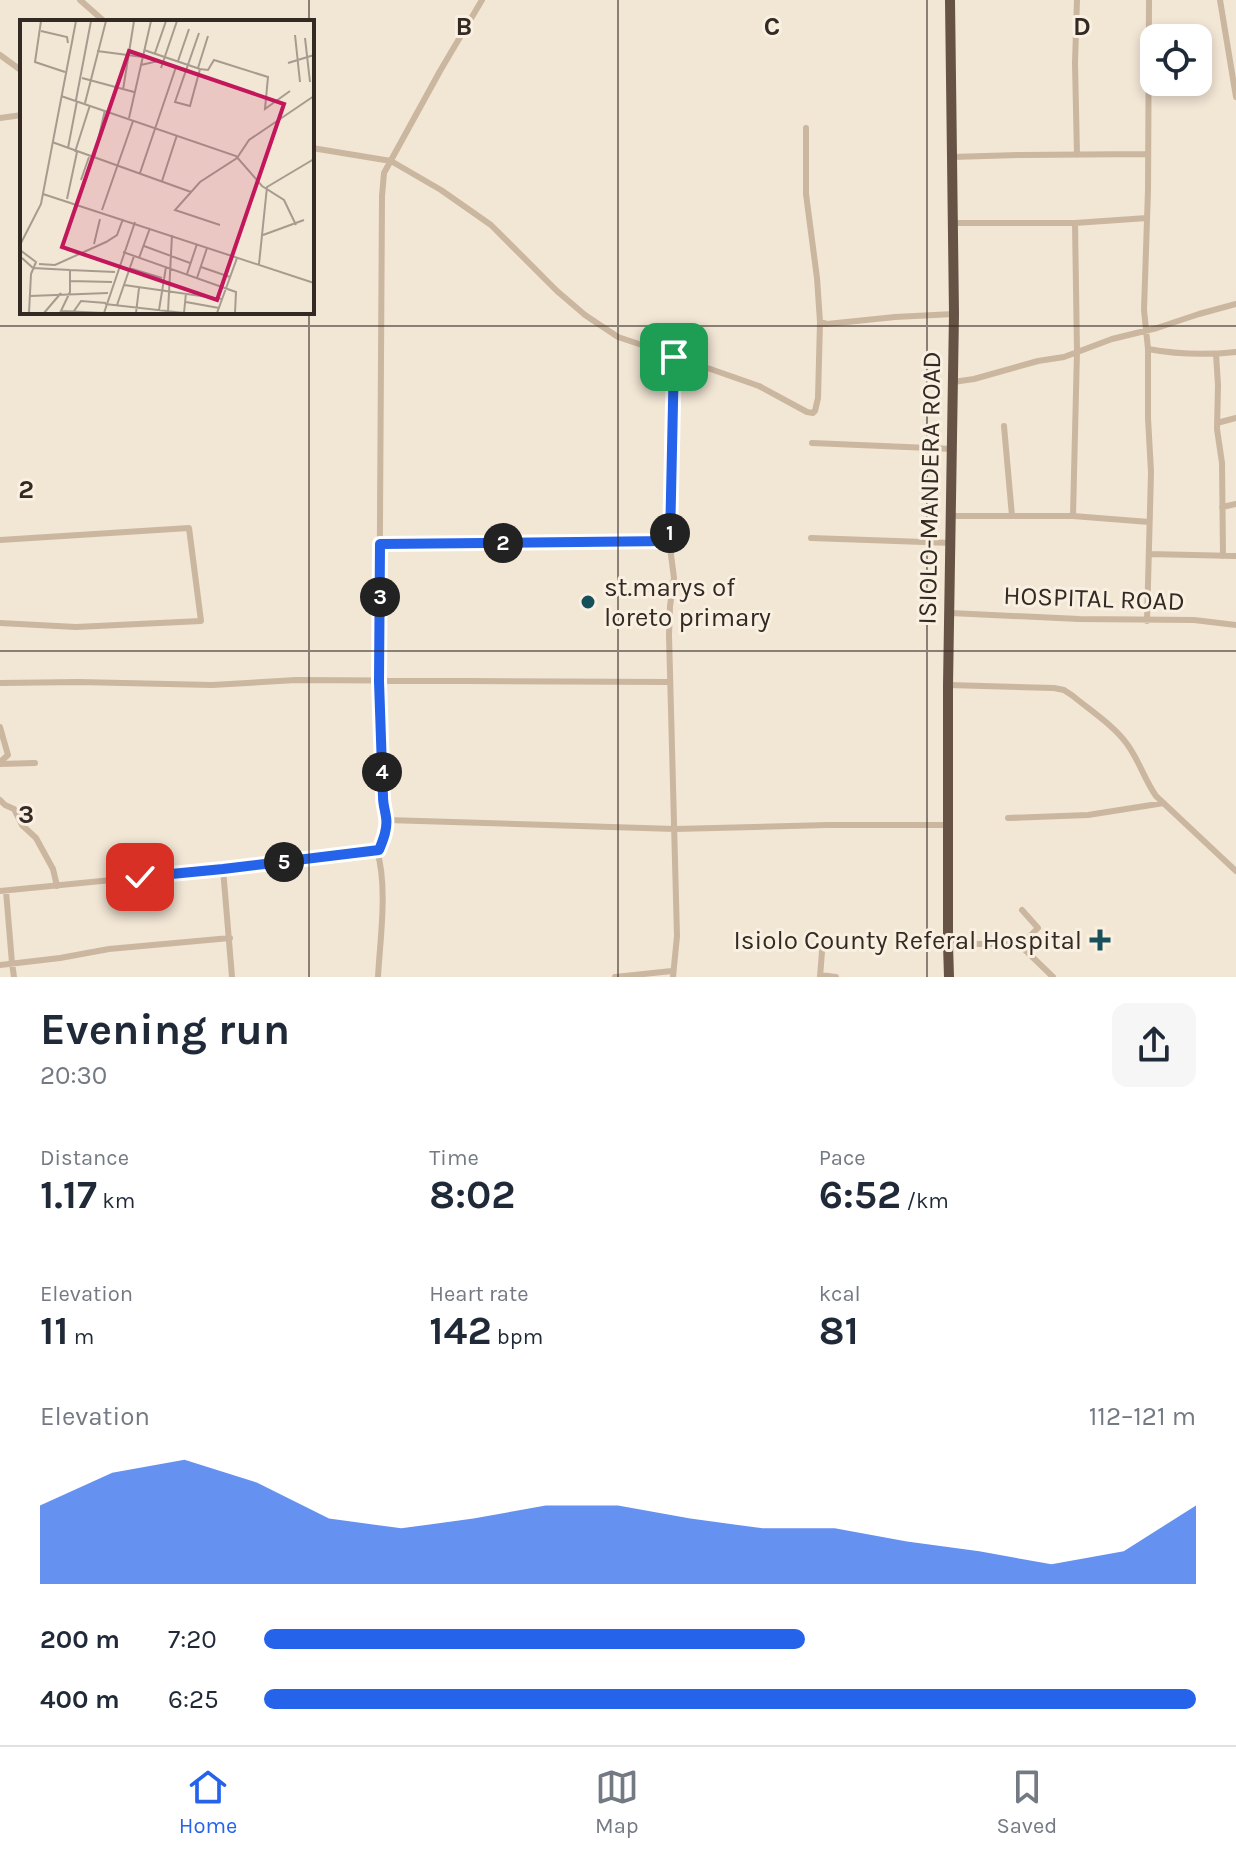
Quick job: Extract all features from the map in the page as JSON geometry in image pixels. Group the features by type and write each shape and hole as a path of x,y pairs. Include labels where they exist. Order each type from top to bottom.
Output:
{"highway":[{"name":"ISIOLO-MANDERA ROAD","path":"949,977 948,685 954,314 950,0"}],"street":[{"path":"80,0 103,20"},
{"path":"378,977 382,895 377,851 384,838 387,820 383,808 379,681 384,173 482,0"},
{"path":"1077,0 1077,155"},
{"path":"1147,621 1151,472 1144,310 1149,0"},
{"path":"1220,0 1236,97"},
{"path":"0,55 20,70"},
{"path":"0,118 20,115"},
{"path":"314,148 391,161 484,219 557,291 599,326 618,337 759,386 813,413 818,398 820,322 806,194 806,128"},
{"path":"952,157 1148,154"},
{"path":"953,223 1075,223 1147,218"},
{"path":"1073,516 1077,351 1075,223"},
{"path":"953,382 1064,357 1112,339 1236,304"},
{"path":"820,322 827,324 954,314"},
{"path":"1148,349 1216,354 1236,352"},
{"path":"1216,354 1223,556"},
{"path":"615,977 673,974 677,936 669,616 674,578 670,541 674,357"},
{"path":"1217,423 1236,418"},
{"path":"1004,426 1012,516"},
{"path":"812,443 953,449"},
{"path":"1222,507 1236,504"},
{"path":"952,516 1073,516 1149,522"},
{"path":"0,540 189,528 201,621 76,627 0,623"},
{"path":"811,538 952,543"},
{"path":"380,544 670,541"},
{"path":"1149,554 1236,556"},
{"name":"HOSPITAL ROAD","path":"950,613 1194,620 1236,625"},
{"path":"0,683 212,685 296,680 670,682"},
{"path":"948,685 1064,690 1122,737 1148,784 1164,803 1236,871"},
{"path":"0,727 8,755 0,763"},
{"path":"0,763 35,763"},
{"path":"0,800 14,809 22,825 36,838 53,869 57,886"},
{"path":"1008,818 1088,815 1164,803"},
{"path":"387,820 675,829 948,825"},
{"path":"14,977 3,891 377,851"},
{"path":"223,869 232,977"},
{"path":"1021,945 1038,928 1022,910"},
{"path":"0,965 109,949 230,938"},
{"path":"823,939 820,976 836,977"},
{"path":"948,944 1021,945 1053,977"}],"place":[{"name":"st.marys of loreto primary","path":"588,602"},
{"name":"Isiolo County Referal Hospital","path":"1100,940"}],"route":[{"path":"140,877 379,850 387,820 383,808 379,681 380,544 670,541 674,357"}]}
